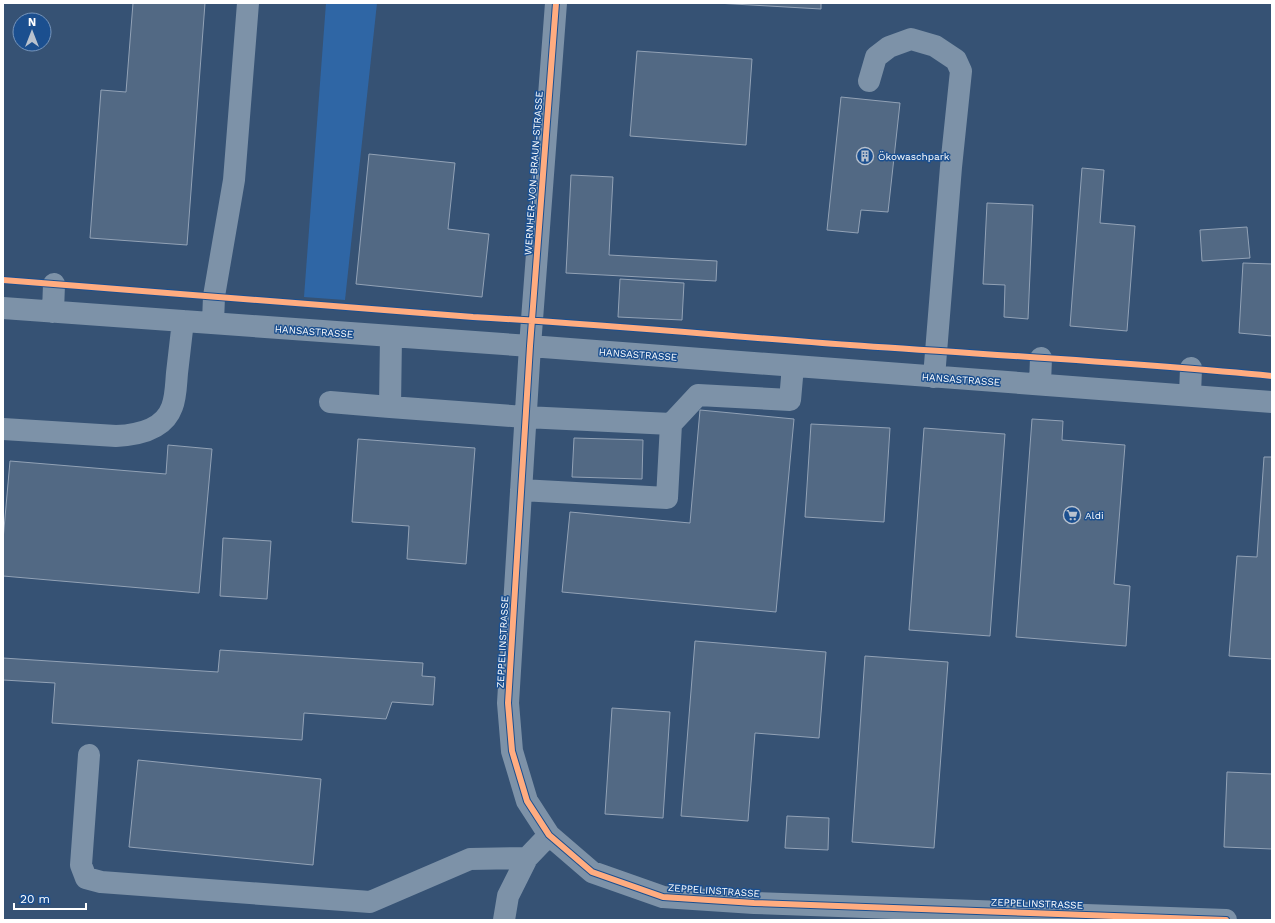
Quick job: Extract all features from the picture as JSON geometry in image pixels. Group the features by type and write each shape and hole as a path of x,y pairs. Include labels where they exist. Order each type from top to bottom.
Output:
{"street":[{"path":"213,323 214,296 234,180 248,3"},
{"name":"WERNHER-VON-BRAUN-STRASSE","path":"530,346 556,3"},
{"path":"868,81 876,57 889,47 911,40 935,46 956,60 961,71 951,167 934,377"},
{"path":"52,312 54,284"},
{"name":"HANSASTRASSE","path":"3,308 1272,402"},
{"path":"3,429 116,436 132,435 149,430 163,421 172,407 179,358 182,321"},
{"path":"390,407 391,336"},
{"name":"ZEPPELINSTRASSE","path":"530,346 508,703 512,751 527,801 549,835 592,872 663,897 754,903 1226,920"},
{"path":"1040,384 1041,358"},
{"path":"521,490 667,498 671,424 698,395 790,400 793,366"},
{"path":"1190,395 1191,368"},
{"path":"330,402 525,418 671,424"},
{"path":"90,755 81,865 86,878 101,882 370,902 470,859 526,858"},
{"path":"504,920 508,896 526,858 549,835"}],"shaded area":[{"path":"326,3 377,3 345,300 304,297"}],"building":[{"path":"133,3 205,3 187,245 90,238 101,90 126,92"},
{"path":"716,3 821,3 821,9"},
{"path":"637,51 752,59 746,145 630,136"},
{"name":"Ökowaschpark","path":"841,97 900,103 888,212 861,210 858,233 827,230"},
{"path":"369,154 455,163 448,229 489,234 482,297 356,284"},
{"path":"1082,168 1104,170 1100,223 1135,226 1127,331 1070,326"},
{"path":"571,175 613,177 609,255 717,261 716,281 566,273"},
{"path":"987,203 1033,205 1028,319 1004,317 1005,285 983,284"},
{"path":"1247,227 1250,258 1202,261 1200,230"},
{"path":"1243,263 1272,264 1272,336 1239,333"},
{"path":"620,279 684,283 682,320 618,317"},
{"path":"700,410 794,419 776,612 562,592 570,512 690,523"},
{"name":"Aldi","path":"1032,419 1063,421 1062,440 1125,445 1114,584 1130,586 1126,646 1016,637"},
{"path":"811,424 890,428 884,522 805,517"},
{"path":"924,428 1005,434 990,636 909,630"},
{"path":"574,438 643,440 642,479 572,477"},
{"path":"358,439 475,448 466,564 407,559 409,526 352,522"},
{"path":"168,445 212,449 199,593 3,576 3,540 10,461 166,474"},
{"path":"1264,457 1272,457 1272,659 1229,656 1237,556 1257,557"},
{"path":"223,538 271,541 267,599 220,596"},
{"path":"695,641 826,652 819,738 755,733 748,821 681,816"},
{"path":"220,650 423,663 422,676 435,677 433,705 392,702 386,719 304,713 302,740 52,723 55,683 3,680 3,658 218,672"},
{"path":"865,656 948,662 934,848 852,842"},
{"path":"612,708 670,712 663,818 605,814"},
{"path":"138,760 321,779 313,865 129,847"},
{"path":"1227,772 1272,774 1272,849 1224,847"},
{"path":"787,816 829,818 828,850 785,848"}],"cycle path":[{"path":"556,3 530,346 508,703 512,751 527,801 549,835 592,872 663,897 754,903 1226,920"},
{"path":"3,280 473,317 1114,363 1272,376"}],"place":[{"name":"Ökowaschpark","path":"865,156"},
{"name":"Aldi","path":"1072,515"}]}
